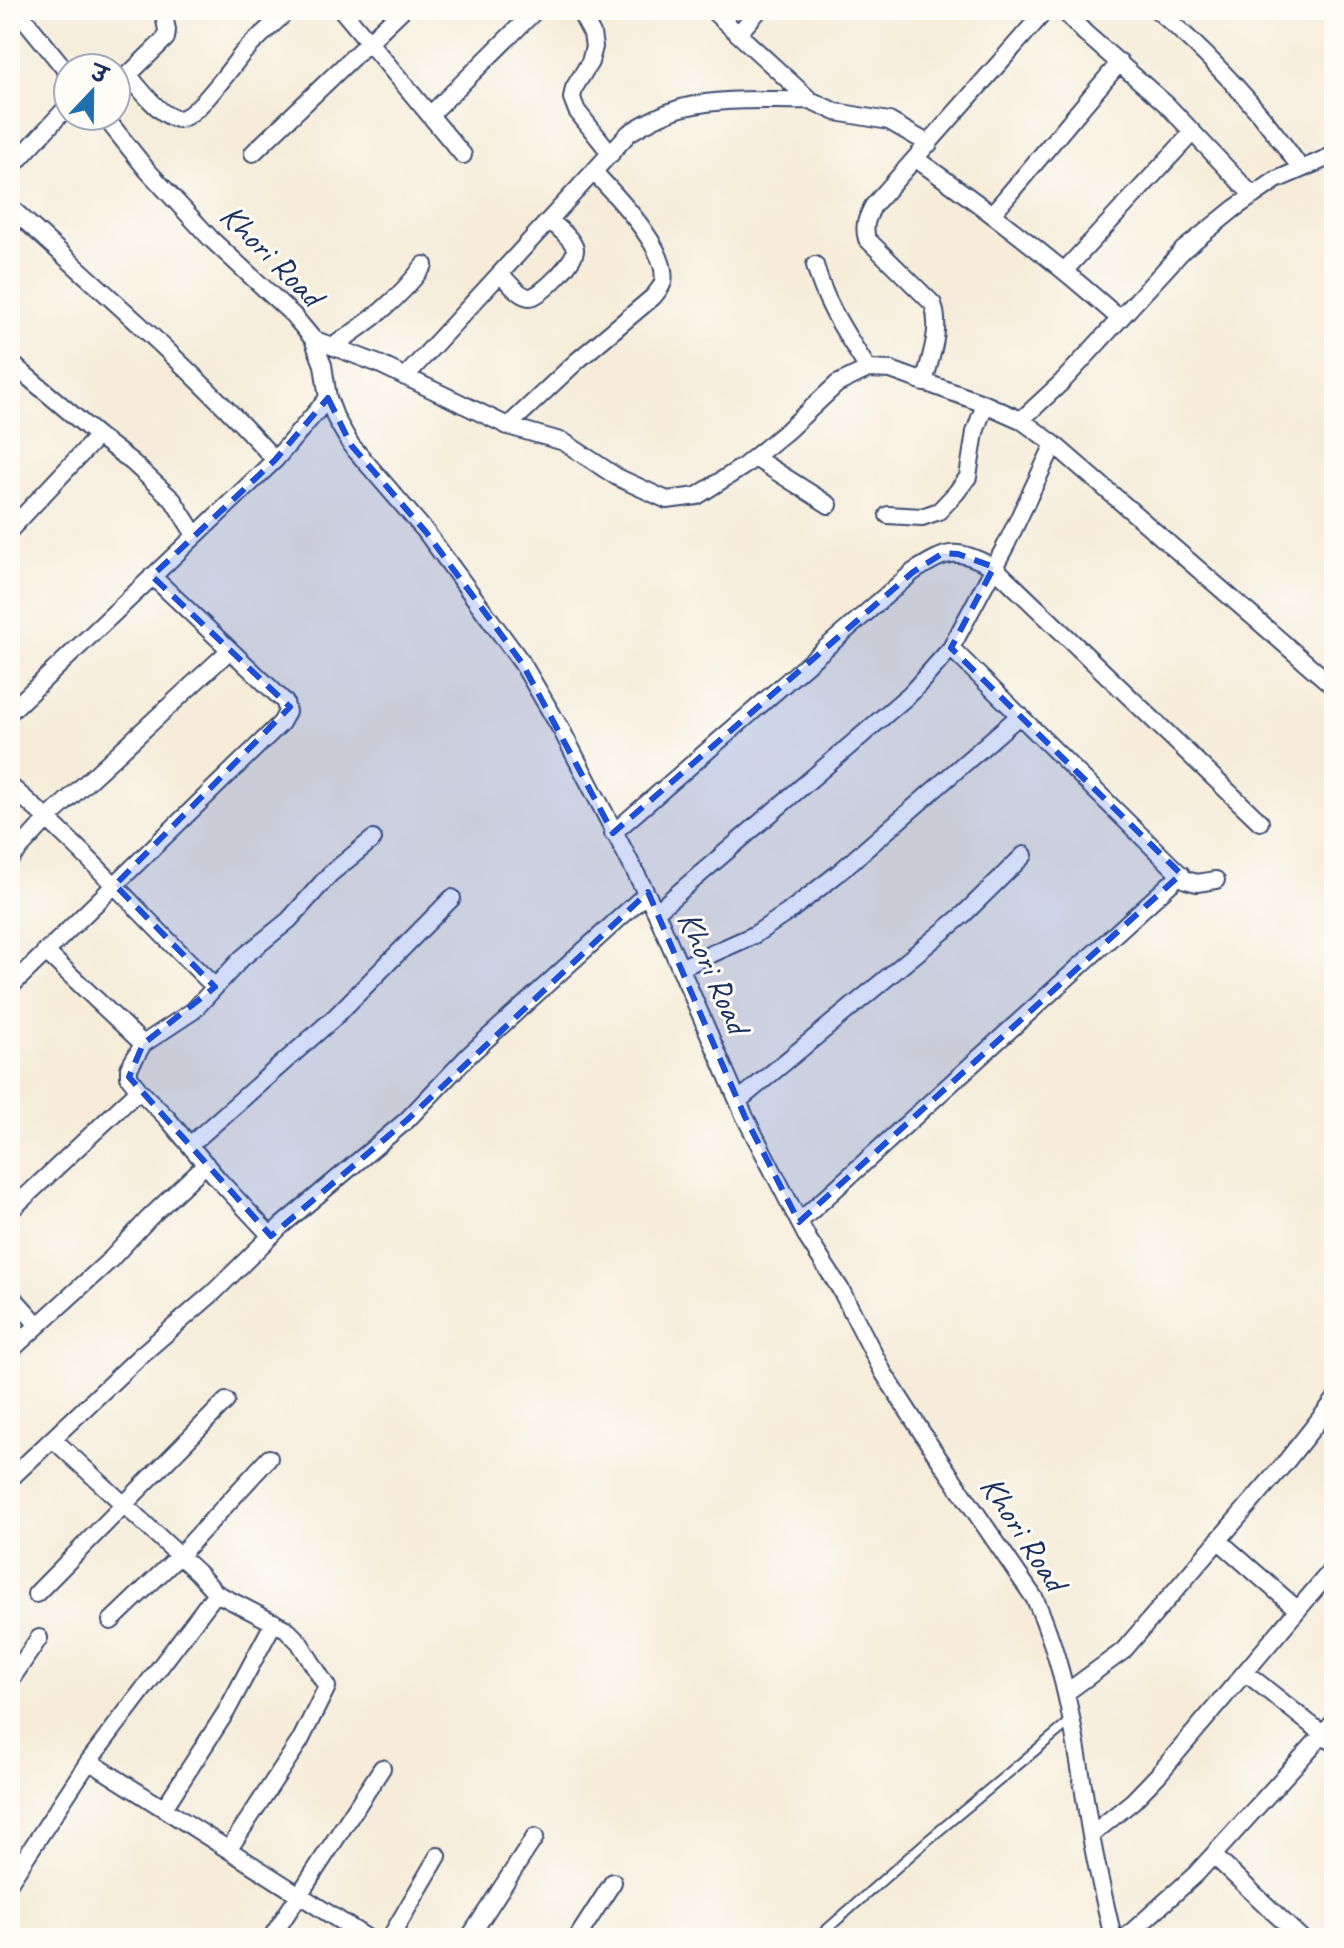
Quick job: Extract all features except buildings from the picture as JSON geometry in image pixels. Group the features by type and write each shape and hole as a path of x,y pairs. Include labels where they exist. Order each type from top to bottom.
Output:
{"street":[{"path":"17,10 52,53"},
{"path":"132,71 166,38 163,10"},
{"path":"132,89 175,119 184,118 244,52 288,10"},
{"path":"342,10 463,155"},
{"path":"253,153 402,10"},
{"path":"430,115 536,10"},
{"path":"579,10 592,34 594,47 572,98 577,111 611,154"},
{"path":"712,10 810,100 836,112 889,121 929,144"},
{"path":"738,34 759,10"},
{"path":"924,383 936,334 937,316 933,304 867,239 864,228 873,206 1046,10"},
{"path":"1157,10 1234,83 1275,130 1301,169"},
{"path":"1066,11 1085,33 1167,105 1253,196"},
{"path":"993,213 1120,62"},
{"path":"405,377 629,133 653,118 686,107 730,102 810,100"},
{"path":"10,169 52,123"},
{"name":"Khori Road","path":"117,132 147,170 211,239 293,315 313,339 323,365 328,398 351,445 426,532 522,663 562,731 656,912 738,1101 799,1222 841,1290 883,1372 1035,1599 1047,1625 1067,1692 1091,1835 1113,1938"},
{"path":"1065,270 1192,133"},
{"path":"1021,420 1062,382 1183,250 1276,180 1334,155"},
{"path":"916,159 993,213 1120,319"},
{"path":"508,426 577,361 653,297 664,279 651,241 594,172"},
{"path":"10,207 215,396 275,460"},
{"path":"500,274 523,295 531,297 538,295 570,263 575,255 575,246 550,221"},
{"path":"333,346 392,303 409,287 424,265"},
{"path":"815,265 832,313 868,369"},
{"path":"313,339 405,377 508,426 564,442 617,477 667,500 697,496 755,458 837,384 868,369 891,370 1021,420 1054,444 1334,687"},
{"path":"10,362 132,462 173,500 195,535"},
{"path":"10,712 275,460 328,398"},
{"path":"888,515 922,517 939,511 956,493 968,477 975,432 985,404"},
{"path":"10,530 98,436"},
{"path":"656,912 911,693 951,648 1054,444"},
{"path":"755,458 829,505"},
{"path":"613,833 913,572 943,553 975,558 994,567 1260,822"},
{"path":"10,987 281,723 287,712 285,702 152,576"},
{"path":"951,648 1186,880 1197,883 1216,880"},
{"path":"10,859 48,818 230,650"},
{"path":"680,968 754,935 787,913 836,875 1020,715"},
{"path":"10,786 48,818 159,934 215,987"},
{"path":"271,1236 139,1090 129,1077 129,1068 143,1044 193,1011 242,958 289,920 330,874 373,839"},
{"path":"738,1101 964,914 1024,855"},
{"path":"799,1222 1181,874"},
{"path":"10,1479 271,1236 407,1120 469,1055 646,894"},
{"path":"190,1145 335,1017 452,898"},
{"path":"45,951 143,1044"},
{"path":"10,1211 139,1090"},
{"path":"10,1351 110,1260 206,1164"},
{"path":"10,1294 38,1325"},
{"path":"36,1594 226,1401"},
{"path":"1067,1692 1123,1651 1334,1401"},
{"path":"54,1440 216,1593 286,1629 299,1642 327,1687 300,1741 229,1849"},
{"path":"111,1621 179,1556 269,1458"},
{"path":"1218,1540 1298,1610"},
{"path":"1091,1835 1133,1801 1158,1775 1334,1567"},
{"path":"10,1881 89,1761 216,1593"},
{"path":"164,1808 226,1712 274,1622"},
{"path":"10,1681 39,1638"},
{"path":"1125,1938 1213,1855 1331,1733 1246,1673"},
{"path":"89,1761 366,1938"},
{"path":"271,1938 382,1768"},
{"path":"469,1938 535,1837"},
{"path":"1213,1855 1290,1934"},
{"path":"390,1938 438,1856"},
{"path":"577,1938 613,1882"}],"lane":[{"path":"826,1930 958,1814 1072,1720"}],"highlighted area":[{"path":"328,398 351,445 426,532 522,663 613,833 913,572 943,553 958,554 994,567 951,648 1181,874 799,1222 745,1117 648,892 407,1120 271,1236 129,1077 143,1044 215,987 115,885 290,707 152,576 275,460"}]}
